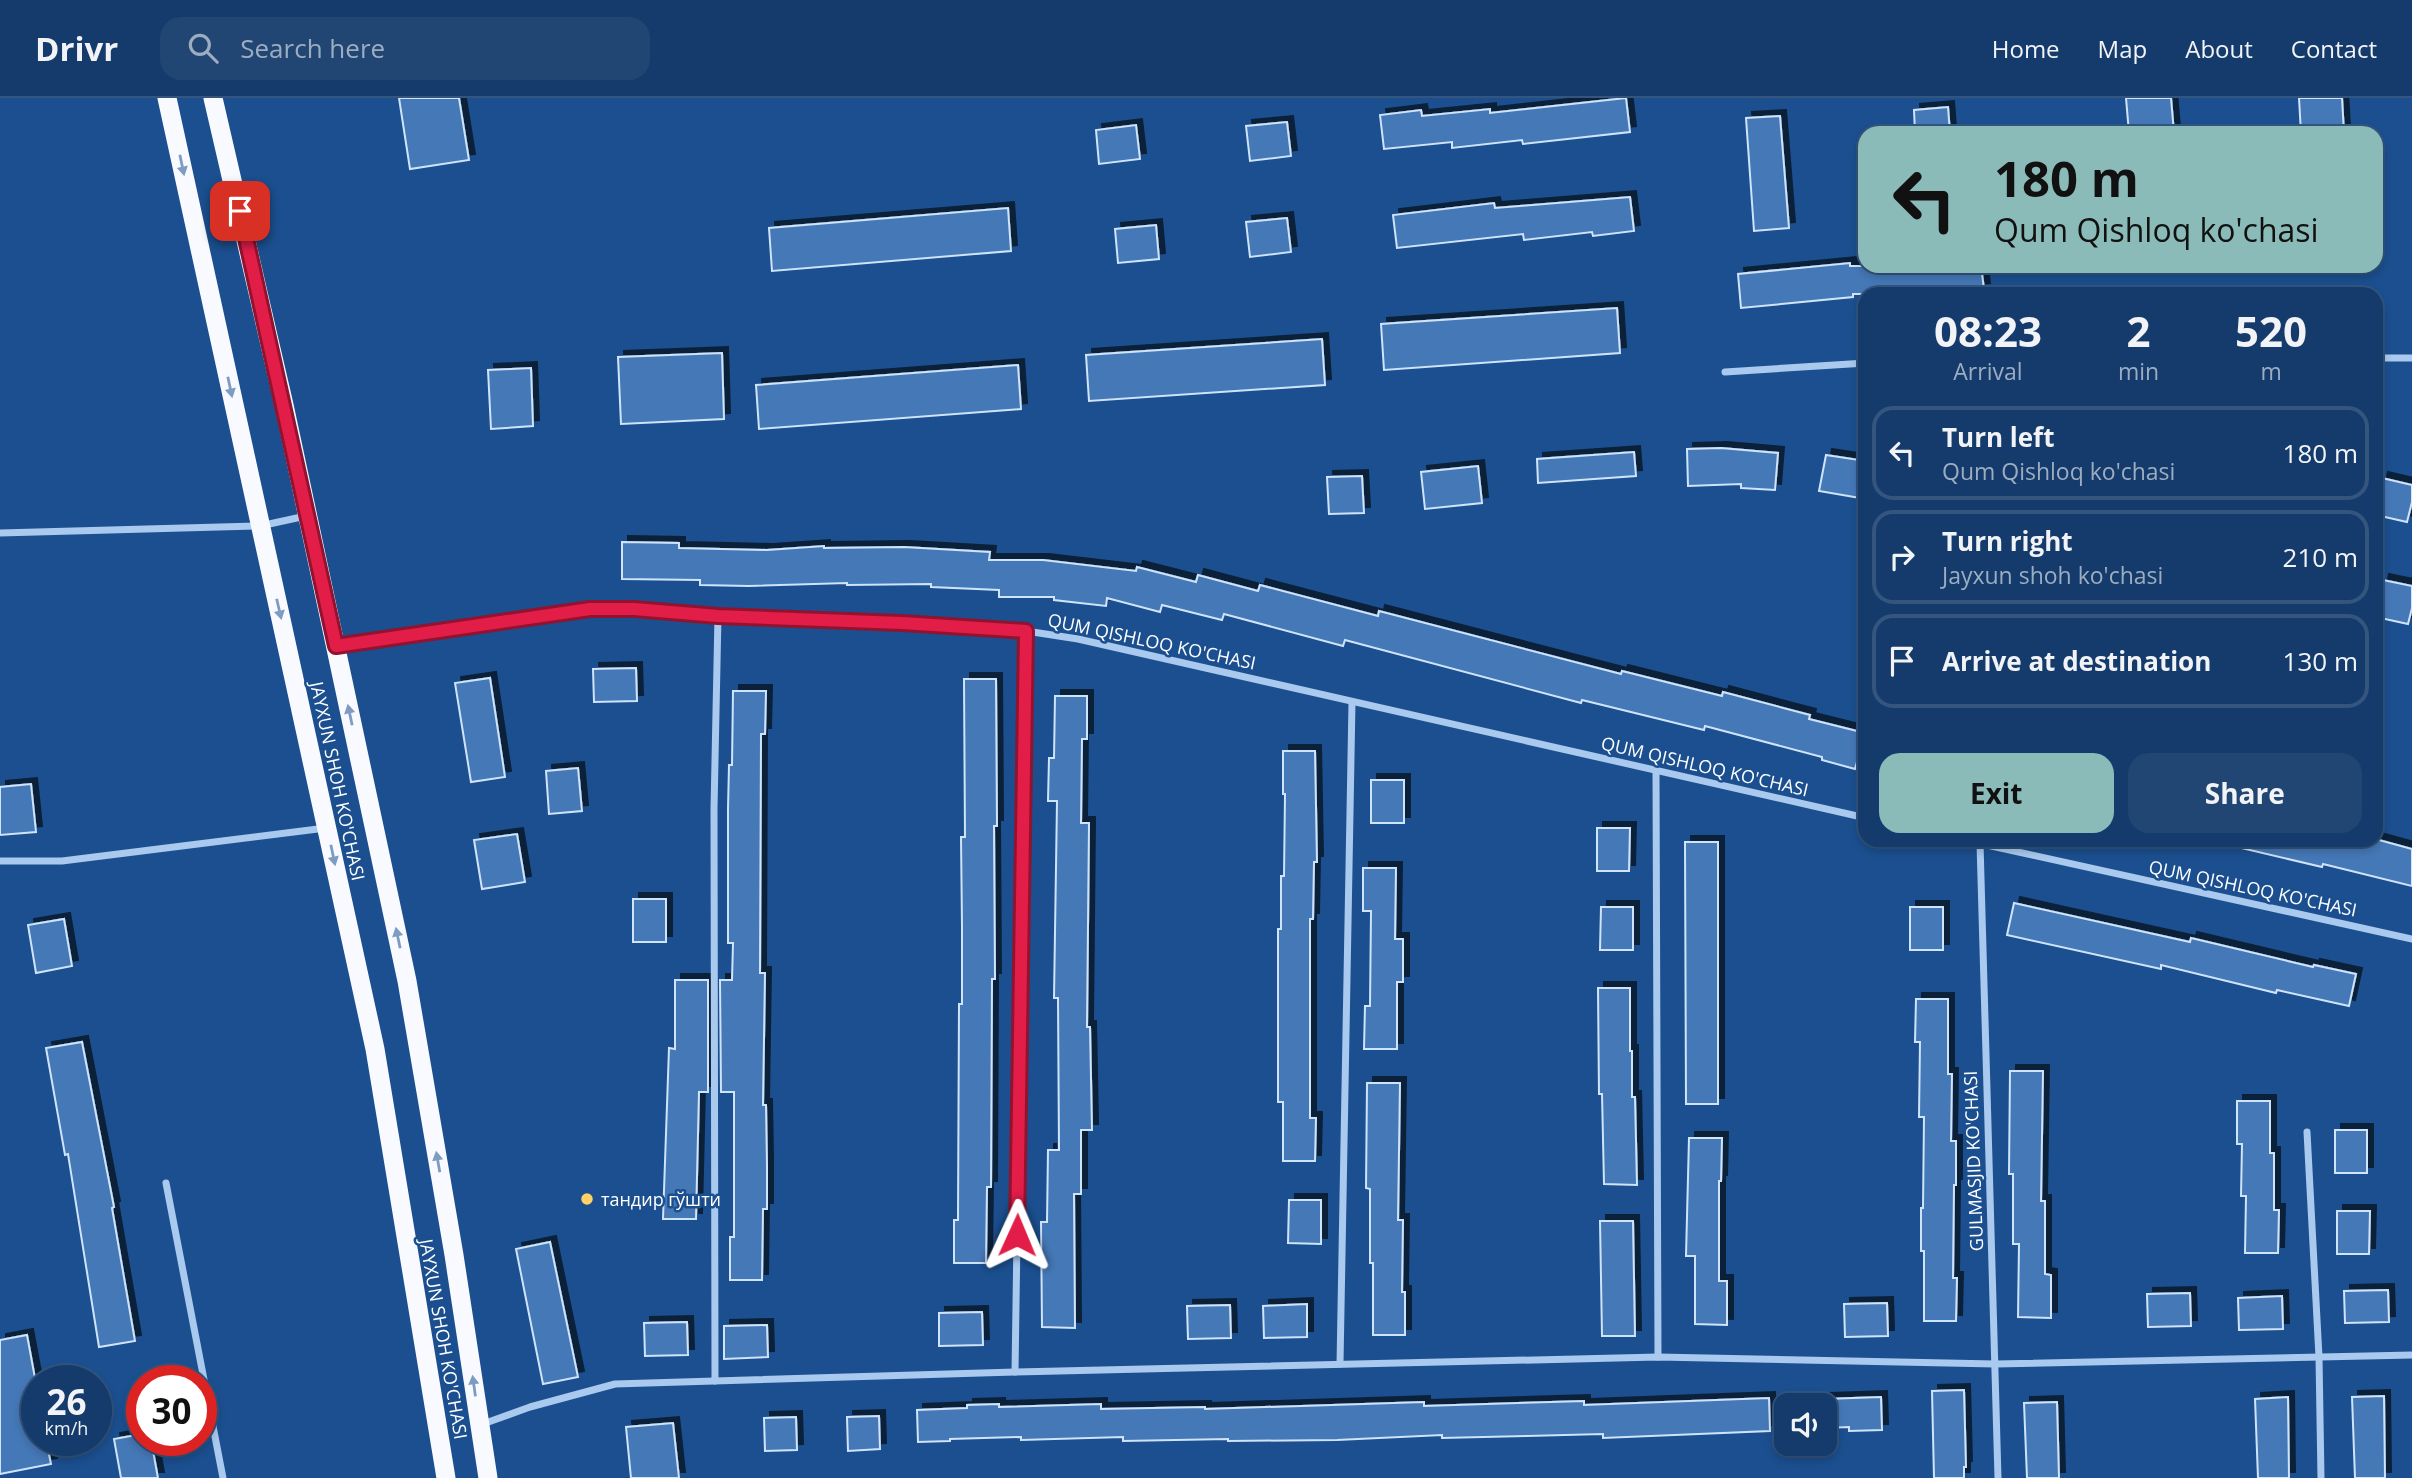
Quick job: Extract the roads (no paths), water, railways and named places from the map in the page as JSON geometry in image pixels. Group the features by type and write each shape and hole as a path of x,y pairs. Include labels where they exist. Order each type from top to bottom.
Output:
{"highway":[{"name":"JAYXUN SHOH KO'CHASI","path":"167,98 374,1049 446,1478"},
{"name":"JAYXUN SHOH KO'CHASI","path":"213,98 336,646 407,981 454,1255 488,1478"}],"street":[{"path":"2383,358 2412,358"},
{"path":"1726,372 1858,364"},
{"path":"0,533 260,526 307,516"},
{"name":"QUM QISHLOQ KO'CHASI","path":"336,646 590,609 634,609 718,616 1026,631 1078,639 1858,816"},
{"path":"715,1381 714,809 718,616"},
{"path":"1015,1372 1026,631"},
{"path":"1340,1364 1352,702"},
{"path":"1656,771 1658,1357"},
{"path":"0,861 62,861 327,828"},
{"name":"GULMASJID KO'CHASI","path":"1980,847 1998,1478"},
{"name":"QUM QISHLOQ KO'CHASI","path":"1994,847 2412,939"},
{"path":"2306,1132 2319,1357 2321,1478"},
{"path":"166,1183 223,1478"},
{"path":"480,1425 530,1407 615,1384 1658,1357 1995,1364 2412,1355"}],"place":[{"name":"тандир гўшти","path":"587,1199"}]}
